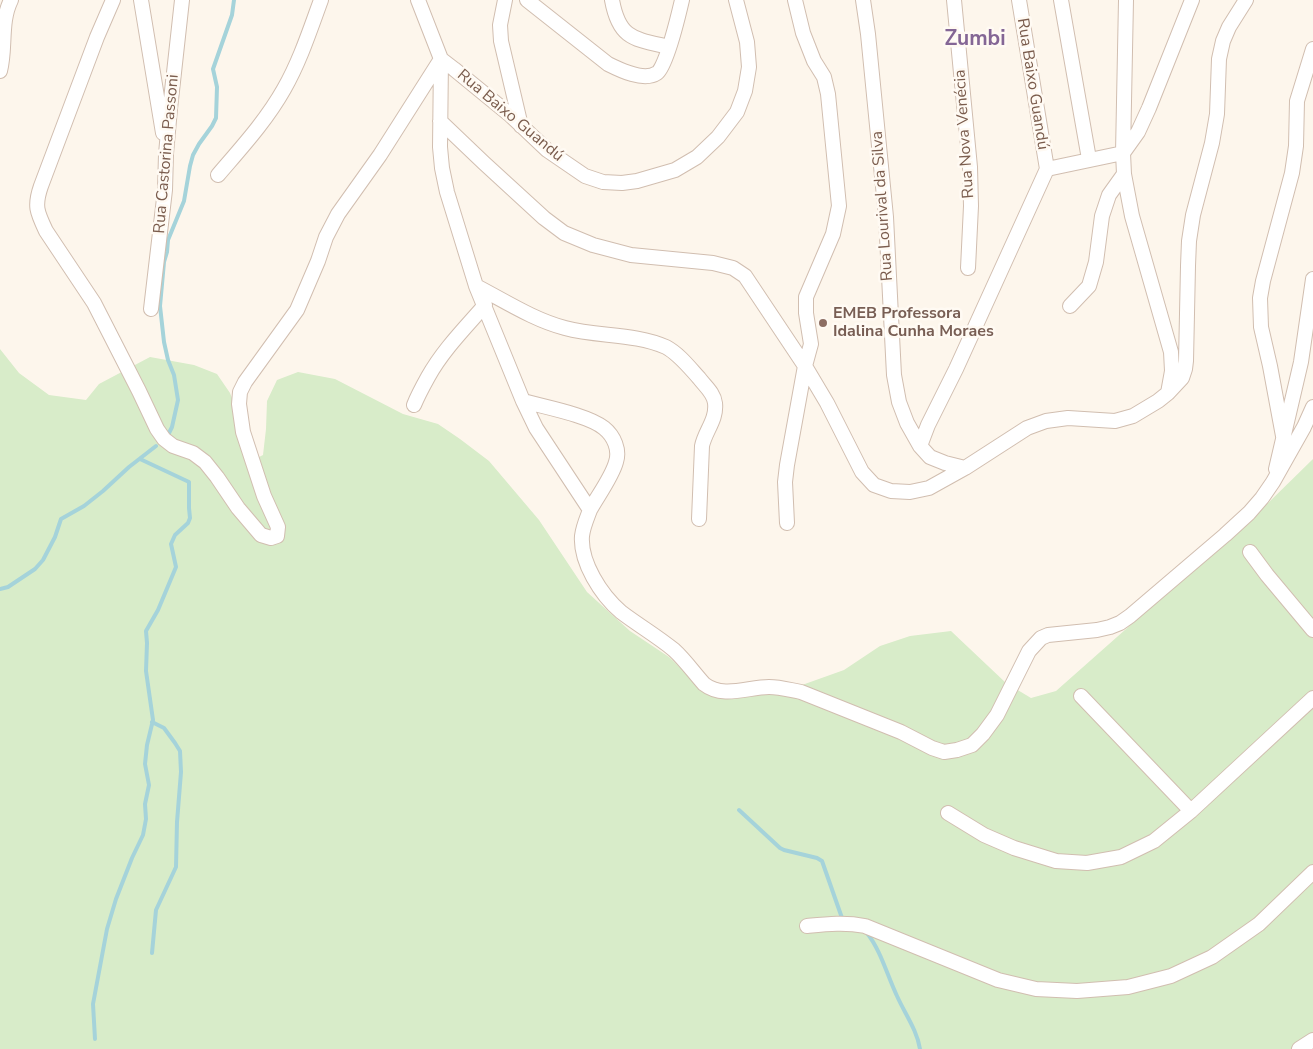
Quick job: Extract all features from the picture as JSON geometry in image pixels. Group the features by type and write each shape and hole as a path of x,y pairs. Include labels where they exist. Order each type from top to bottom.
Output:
{"street":[{"path":"0,71 4,25 7,6 11,0"},
{"path":"113,0 97,37 41,186 37,198 37,208 46,230 94,303 136,383 156,429 173,446 193,453 205,462 238,508 261,535 271,538 277,536 278,527 264,496 243,432 239,404 240,392 245,382 297,310 326,237 338,214 380,155 441,59"},
{"path":"141,0 166,154"},
{"name":"Rua Castorina Passoni","path":"151,309 165,190 166,154 182,0"},
{"path":"218,175 265,118 284,89 300,58 320,0"},
{"path":"418,0 441,59 440,147 447,192 476,286 536,428 590,510"},
{"path":"504,0 500,25 501,41 522,126"},
{"path":"527,0 608,64 623,71 651,76 661,68 682,0"},
{"path":"612,0 615,15 621,27 628,34 640,40 669,46"},
{"name":"Rua Baixo Guandú","path":"441,59 509,114 547,150 586,176 603,182 622,183 637,181 675,170 698,157 718,137 737,112 746,90 749,67 747,42 736,0"},
{"path":"786,523 785,482 787,465 805,366 811,344 806,313 806,297 833,234 839,206 828,94 824,77 814,61 803,33 795,0"},
{"name":"Rua Lourival da Silva","path":"863,0 886,217 894,376 899,402 907,423 920,446 930,456 945,463 965,468"},
{"name":"Rua Nova Venécia","path":"954,0 970,167 971,197 968,268"},
{"name":"Rua Baixo Guandú","path":"1019,0 1046,169"},
{"path":"1061,0 1089,159"},
{"path":"1126,0 1124,174 1132,216 1171,352 1172,371 1168,393"},
{"path":"920,446 1046,169 1123,153 1138,132 1149,108 1192,0"},
{"path":"440,121 544,218 564,233 594,245 631,255 713,262 733,268 745,276 805,366 827,403 862,472 874,485 891,491 910,492 930,488 1027,428 1046,421 1068,418 1115,421 1133,416 1158,401 1182,378 1186,361 1189,241 1193,215 1212,143 1217,114 1219,59 1223,41 1229,27 1246,0"},
{"path":"1283,436 1261,327 1260,298 1292,173 1296,146 1297,101 1313,49"},
{"path":"1070,306 1089,286 1096,262 1102,216 1106,202 1124,174"},
{"path":"1273,482 1301,362 1313,279"},
{"path":"476,286 547,322 566,328 645,340 667,348 686,363 713,395 715,403 714,418 704,437 701,452 699,519"},
{"path":"414,405 428,376 440,359 453,341 485,305"},
{"path":"523,401 580,416 604,427 612,436 616,444 616,462 590,510 582,534 583,552 588,566 604,592 620,611 675,652 704,684 710,689 726,692 768,687 801,692 901,732 944,752 972,745 983,734 997,715 1029,651 1041,638 1048,635 1097,630 1120,623 1249,513 1262,498 1309,426 1313,406"},
{"path":"1250,552 1313,630"},
{"path":"1081,696 1190,811"},
{"path":"948,812 984,835 1014,848 1056,861 1087,863 1121,857 1154,841 1190,811 1313,698"},
{"path":"806,926 838,922 865,926 998,980 1036,989 1077,991 1128,987 1171,976 1212,957 1259,924 1313,872"},
{"path":"1299,1049 1313,1040"}],"green space":[{"path":"0,349 19,373 49,395 86,400 99,384 150,357 194,365 217,374 230,393 255,459 263,455 267,401 277,380 298,372 335,379 403,414 438,424 489,461 539,520 587,592 630,631 669,657 709,695 769,684 802,685 844,670 880,646 910,636 951,631 1006,683 1031,698 1056,691 1266,505 1313,459 1313,1049 0,1049"}],"waterway":[{"path":"167,437 172,427 178,400 174,375 164,342 160,306 164,262 168,240 184,201 193,155 216,118 217,87 213,69 232,15 234,0"},
{"path":"0,589 8,587 35,569 43,560 55,537 61,519 84,506 156,446"},
{"path":"95,1039 93,1004 107,929 116,899 143,835 146,819 145,804 149,785 145,764 153,720 146,671 146,631 158,610 176,567 171,544 175,535 188,523 190,518 189,482 140,459"},
{"path":"152,722 164,728 180,751 181,772 176,867 156,910 152,953"},
{"path":"739,810 780,848 822,861 842,918"},
{"path":"867,933 880,955 897,996 914,1029 920,1049"}],"place":[{"name":"EMEB Professora Idalina Cunha Moraes","path":"823,323"}],"district":[{"name":"Zumbi","path":"975,40"}]}
